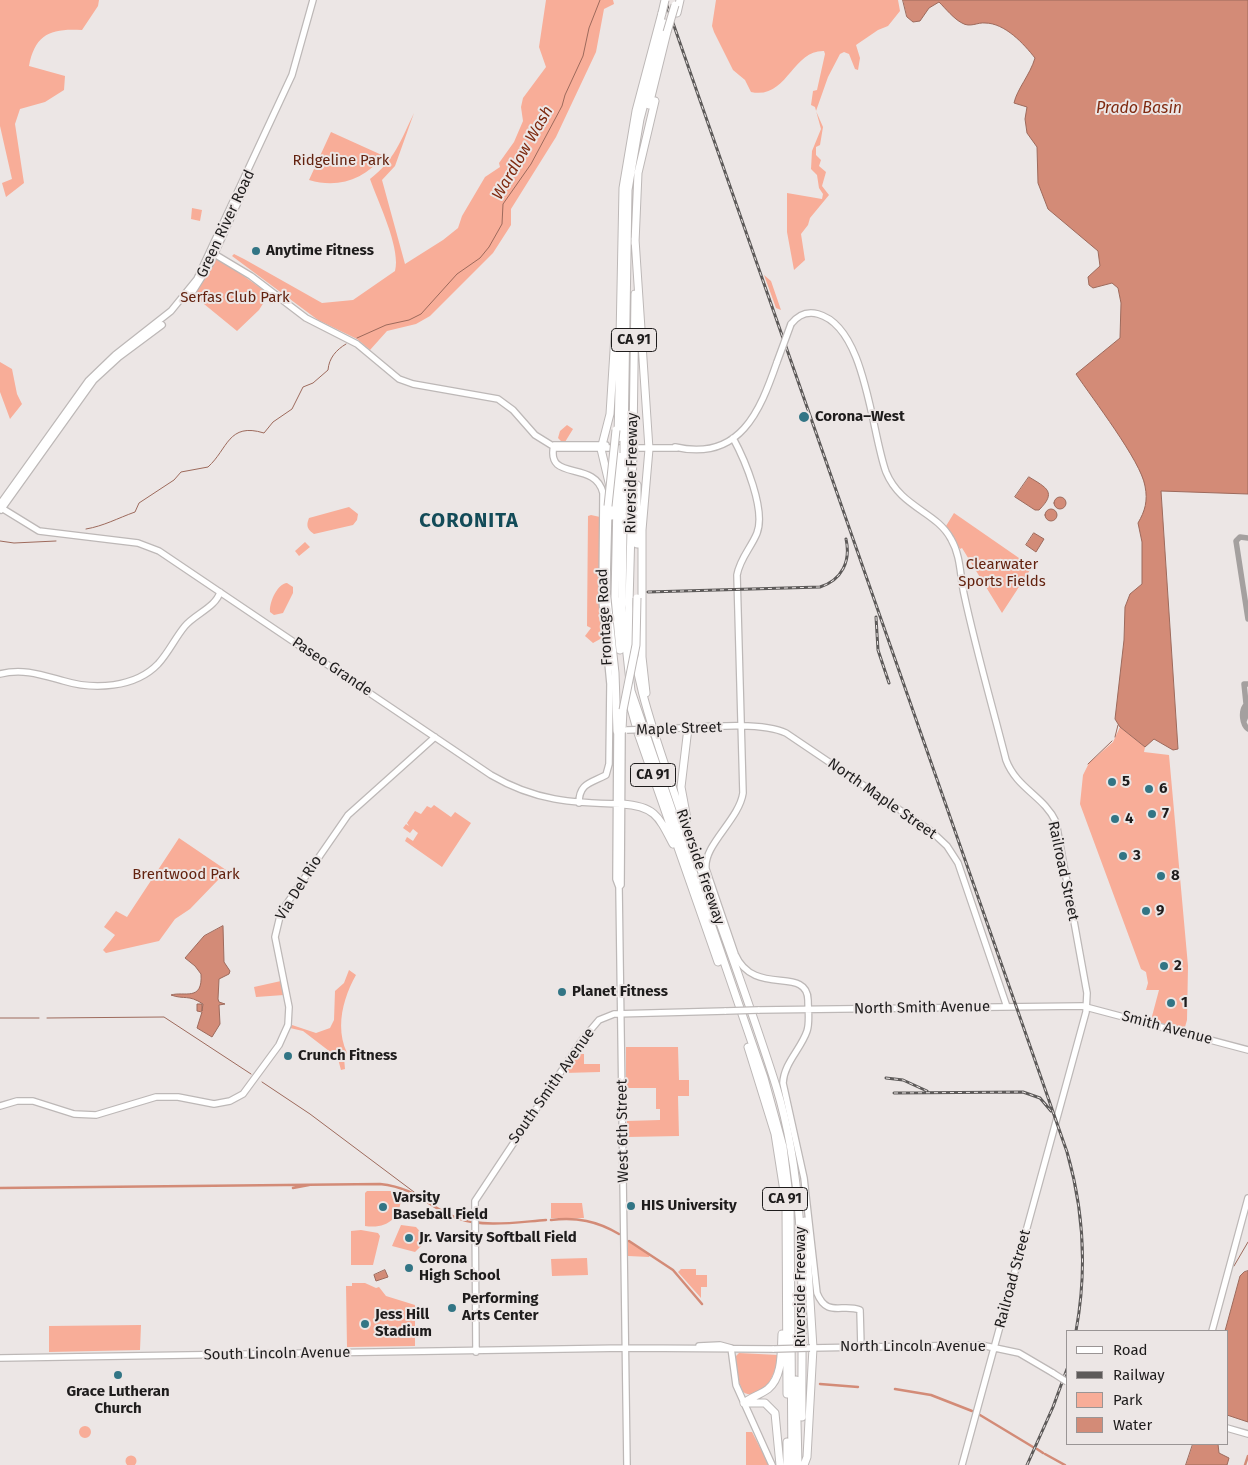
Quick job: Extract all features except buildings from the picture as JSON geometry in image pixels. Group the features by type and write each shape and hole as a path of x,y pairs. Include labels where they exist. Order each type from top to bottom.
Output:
{"highway":[{"name":"Riverside Freeway","path":"665,0 636,111 626,164 621,212 619,421 626,441 627,453 615,597 620,656 630,709 749,1049 775,1134 786,1204 787,1465"},
{"name":"Riverside Freeway","path":"675,1 677,12 669,36 642,153 637,193 626,441 630,624 646,710 776,1087 795,1169 801,1218 803,1465"},
{"path":"626,441 628,190 640,119 665,23 675,1"},
{"path":"626,441 632,194 643,128 669,36 675,1"},
{"path":"635,239 649,447 642,530 641,613 646,710"},
{"path":"619,325 615,334 612,362 610,414 602,447 612,496 612,607 615,643 620,656"},
{"path":"619,421 616,430 608,506 606,590 622,730"},
{"path":"622,730 623,710 636,645 637,598 636,473 627,453"},
{"path":"627,453 622,608 631,691 764,1078 784,1156 790,1204 792,1465"},
{"path":"627,453 625,612 634,686 648,735 768,1079 786,1148 794,1204 798,1465"},
{"path":"688,728 681,788 690,842"},
{"path":"619,804 639,805 655,814 682,860"},
{"path":"795,1169 807,1239 812,1348 806,1458 803,1465"},
{"path":"744,1403 769,1388 777,1376 783,1324 786,1317"},
{"path":"744,1403 765,1403 775,1413 780,1465"}],"main road":[{"name":"Green River Road","path":"270,126 285,97 299,59 313,0"},
{"name":"Green River Road","path":"1,507 34,465 86,390 110,364 162,325 181,306 199,283 270,126 284,90 290,82"},
{"path":"284,90 285,97"},
{"name":"Green River Road","path":"1,507 46,440 98,370 159,322 177,305 194,284 214,251"},
{"path":"214,251 252,276 306,318 356,344 398,379 413,384 498,399 513,410 535,435 554,445 710,447 733,438 757,501 760,516 756,534 742,559 738,575 742,798 737,811 708,855 706,869 735,954 741,965 759,978 790,980 800,984 808,997 807,1030 785,1072 783,1083 802,1164 817,1293 821,1302 827,1307 860,1310 862,1347"},
{"name":"Railroad Street","path":"733,438 746,428 755,417 778,362 791,324 799,316 807,313 825,317 838,327 850,341 857,358 890,480 908,503 946,531 955,546 964,594 1006,760 1016,779 1044,804 1056,822 1088,993 1087,1007 962,1465"},
{"path":"34,465 33,462 46,440"},
{"name":"Frontage Road","path":"554,445 552,455 557,464 567,470 589,474 599,482 603,492 602,600 610,684 610,764 606,775 583,785 578,803"},
{"name":"Paseo Grande","path":"1,507 42,531 146,545 159,551 491,775 514,787 545,798 578,803 619,804"},
{"path":"0,673 32,672 84,685 118,684 135,679 151,669 174,640 184,623 220,592"},
{"name":"North Maple Street","path":"741,727 766,726 786,733 930,830 944,843 962,872 1007,1007"},
{"name":"Maple Street","path":"622,730 741,727"},
{"name":"West 6th Street","path":"622,730 619,804 621,885 619,887 627,1465"},
{"name":"Via Del Rio","path":"0,1106 17,1101 33,1101 74,1114 90,1116 162,1096 217,1104 230,1101 243,1094 284,1038 289,1019 275,936 281,912 348,815 435,737"},
{"name":"North Smith Avenue","path":"758,1010 1087,1007"},
{"name":"Smith Avenue","path":"1087,1007 1248,1050"},
{"name":"South Smith Avenue","path":"476,1350 475,1201 593,1026 602,1018 621,1012 758,1010"},
{"path":"1212,1330 1248,1198"},
{"name":"South Lincoln Avenue","path":"0,1356 685,1348 720,1345 731,1348 792,1348"},
{"name":"North Lincoln Avenue","path":"792,1348 994,1346 1019,1353 1066,1381"},
{"path":"731,1348 735,1381 772,1465"},
{"path":"1228,1428 1247,1434"}],"green space":[{"path":"0,0 99,0 98,6 82,30 53,32 40,40 35,47 29,66 65,76 64,90 45,102 20,109 15,124 24,183 6,197 2,183 12,179 0,126"},
{"path":"546,0 613,0 614,4 604,9 596,52 556,137 511,209 511,225 493,253 430,316 416,324 387,331 370,350 357,339 318,320 232,256 234,254 244,259 322,303 353,300 395,271 395,250 392,238 370,179 391,157 414,113 395,166 382,180 405,264 458,228 462,216 485,177 500,167 499,163 514,142 523,121 521,107 523,98 546,67 539,47"},
{"path":"716,0 898,0 900,11 888,26 878,30 856,45 860,58 858,70 855,69 849,54 844,52 840,54 828,77 816,111 815,107 811,105 813,91 817,90 825,54 824,51 813,53 804,58 773,89 763,92 751,92 745,80 733,70 714,32 712,26"},
{"path":"816,112 823,127 820,145 816,147 816,155 821,160 819,166 826,172 822,186 829,195 810,218 808,225 801,234 805,260 794,270 787,232 787,193 822,199 823,194 819,188 817,175 811,169 812,151 821,129"},
{"name":"Ridgeline Park","path":"331,132 384,156 368,171 350,180 331,183 309,180"},
{"path":"192,208 202,210 200,221 191,219"},
{"name":"Serfas Club Park","path":"217,257 269,294 259,310 237,331 193,295"},
{"path":"764,275 771,281 781,310 776,308"},
{"path":"0,362 12,369 17,394 22,404 10,419 0,392"},
{"path":"567,425 573,429 565,442 558,438 560,431"},
{"path":"349,507 358,514 357,520 353,525 314,534 307,525 309,518"},
{"name":"Clearwater Sports Fields","path":"954,513 1032,567 1002,613 962,548 960,549 946,526"},
{"path":"588,516 600,517 599,596 602,638 593,643 585,636 591,628 587,626"},
{"path":"305,542 310,547 299,556 295,551"},
{"path":"287,583 293,587 293,593 283,613 274,615 270,612 272,599 277,590"},
{"path":"1120,727 1145,747 1144,752 1169,755 1188,966 1187,1020 1185,1027 1182,1029 1151,1020 1159,990 1146,990 1148,983 1146,972 1141,969 1080,804 1083,775 1089,763 1113,742"},
{"path":"434,805 451,817 455,812 471,823 442,867 405,841 407,837 413,841 418,833 413,829 410,833 403,828 406,824 409,826 407,823 415,811 421,814 427,806 431,808"},
{"name":"Brentwood Park","path":"179,838 229,872 218,880 190,909 175,919 159,941 106,953 103,950 115,935 104,927 116,911 127,917"},
{"path":"349,970 356,975 347,993 342,1013 343,1043 347,1053 344,1058 345,1069 341,1070 338,1059 330,1059 333,1054 303,1031 290,1028 292,1025 316,1033 330,1028 334,1020 335,991 344,983"},
{"path":"281,981 284,995 256,997 254,987"},
{"path":"626,1047 678,1047 679,1080 689,1080 689,1096 678,1096 679,1136 627,1137 627,1121 660,1120 660,1109 656,1109 656,1088 626,1088"},
{"path":"576,1054 584,1054 584,1064 600,1064 600,1072 564,1073"},
{"name":"Varsity Baseball Field","path":"367,1191 400,1191 400,1207 393,1219 388,1223 374,1227 365,1226 365,1193"},
{"path":"551,1203 582,1203 584,1218 551,1218"},
{"name":"Jr. Varsity Softball Field","path":"401,1225 416,1227 424,1236 422,1245 415,1252 392,1246"},
{"path":"361,1230 378,1233 380,1236 373,1265 351,1265 351,1231"},
{"path":"628,1241 650,1255 649,1257 628,1256"},
{"path":"587,1258 588,1275 552,1276 551,1259"},
{"path":"681,1269 696,1269 696,1275 707,1275 707,1287 701,1287 701,1298 678,1272"},
{"name":"Jess Hill Stadium","path":"352,1283 365,1283 376,1288 379,1287 386,1296 415,1305 415,1346 347,1347 346,1286 352,1286"},
{"path":"141,1325 140,1350 49,1352 49,1326"},
{"path":"739,1353 778,1355 772,1377 763,1390 757,1394 750,1395 743,1392 738,1380 735,1357"},
{"path":"83,1426 87,1426 91,1432 87,1438 83,1438 79,1434 79,1430"},
{"path":"746,1432 752,1432 769,1465 746,1465"},
{"path":"129,1456 133,1456 136,1461 135,1465 129,1466 126,1463 126,1459"}],"water":[{"name":"Prado Basin","path":"903,0 1248,0 1248,494 1161,491 1178,749 1173,750 1154,739 1145,747 1120,727 1115,719 1124,640 1125,607 1130,594 1142,584 1142,542 1138,523 1145,506 1146,491 1142,475 1135,461 1076,374 1120,338 1121,303 1118,288 1112,283 1093,288 1089,285 1088,277 1100,266 1098,251 1048,209 1038,183 1037,147 1027,133 1025,119 1027,107 1014,103 1035,58 1007,30 992,24 965,24 956,19 939,2 929,8 920,21 913,22 907,17"},
{"path":"1029,477 1048,491 1048,499 1039,510 1035,510 1015,497"},
{"path":"1062,497 1065,498 1065,508 1058,509 1055,508 1054,501 1055,498"},
{"path":"1053,509 1056,510 1056,520 1049,521 1046,520 1045,513 1046,510"},
{"path":"1034,533 1044,539 1036,552 1026,545"},
{"path":"223,926 224,962 230,971 229,974 219,979 218,999 219,1002 225,1004 219,1005 220,1024 212,1037 197,1028 202,1012 197,1011 197,1004 202,1004 202,1011 203,1004 194,999 171,995 192,994 199,989 201,974 185,958 204,936"},
{"path":"385,1270 388,1277 376,1281 374,1275"},
{"path":"1248,1271 1248,1422 1228,1415 1228,1330 1225,1330 1240,1276"},
{"path":"1193,1445 1218,1445 1219,1453 1229,1458 1227,1465 1186,1465"}],"waterway":[{"name":"Wardlow Wash","path":"357,338 386,325 409,320 421,314 457,274 480,258 489,247 502,224 503,204 531,164 562,106 583,56 589,28 600,0"},
{"name":"Wardlow Wash","path":"86,529 105,524 135,512 139,503 174,480 181,472 208,467 236,434 243,431 264,433 273,422 292,409 303,387 313,383 328,370 334,355 346,344"},
{"name":"Wardlow Wash","path":"0,541 14,543 56,541"},
{"path":"1115,737 1118,725"},
{"path":"1088,764 1112,741"},
{"path":"47,1018 164,1017 251,1074"},
{"path":"0,1018 39,1018"},
{"path":"262,1082 310,1114 418,1195"},
{"path":"0,1188 380,1184 404,1189 447,1214 467,1221 501,1224 546,1220"},
{"path":"293,1188 309,1185"},
{"path":"551,1220 570,1219 586,1221 603,1226 619,1234"},
{"path":"629,1241 673,1270 702,1304"},
{"path":"1234,1266 1248,1242"},
{"path":"820,1384 858,1387"},
{"path":"895,1389 931,1395 972,1411"},
{"path":"980,1415 1033,1447"},
{"path":"1037,1449 1043,1453"},
{"path":"1045,1454 1065,1465"},
{"path":"1245,1465 1248,1456"}],"taxiway":[{"path":"1248,538 1240,537 1236,541 1248,619"},
{"path":"1244,721 1247,713 1244,684 1248,684"},
{"path":"1245,706 1243,718 1244,724 1248,729"}],"railway":[{"path":"665,0 1067,1152 1077,1196 1082,1241 1082,1286 1076,1330"},
{"path":"648,592 820,587 834,580 843,569 847,555 846,539"},
{"path":"876,617 878,650 889,683"},
{"path":"886,1078 903,1080 927,1091"},
{"path":"894,1093 1023,1092 1040,1098 1051,1111"},
{"path":"1027,1465 1053,1407 1066,1372"}],"place":[{"name":"Anytime Fitness","path":"256,251"},
{"name":"Corona–West","path":"804,417"},
{"name":"5","path":"1112,782"},
{"name":"6","path":"1149,789"},
{"name":"7","path":"1152,814"},
{"name":"4","path":"1115,819"},
{"name":"3","path":"1123,856"},
{"name":"8","path":"1161,876"},
{"name":"9","path":"1146,911"},
{"name":"2","path":"1164,966"},
{"name":"Planet Fitness","path":"562,992"},
{"name":"1","path":"1171,1003"},
{"name":"Crunch Fitness","path":"288,1056"},
{"name":"HIS University","path":"631,1206"},
{"name":"Varsity Baseball Field","path":"383,1207"},
{"name":"Jr. Varsity Softball Field","path":"409,1238"},
{"name":"Corona High School","path":"409,1268"},
{"name":"Performing Arts Center","path":"452,1308"},
{"name":"Jess Hill Stadium","path":"365,1324"},
{"name":"Grace Lutheran Church","path":"118,1375"}],"district":[{"name":"CORONITA","path":"469,521"}]}
